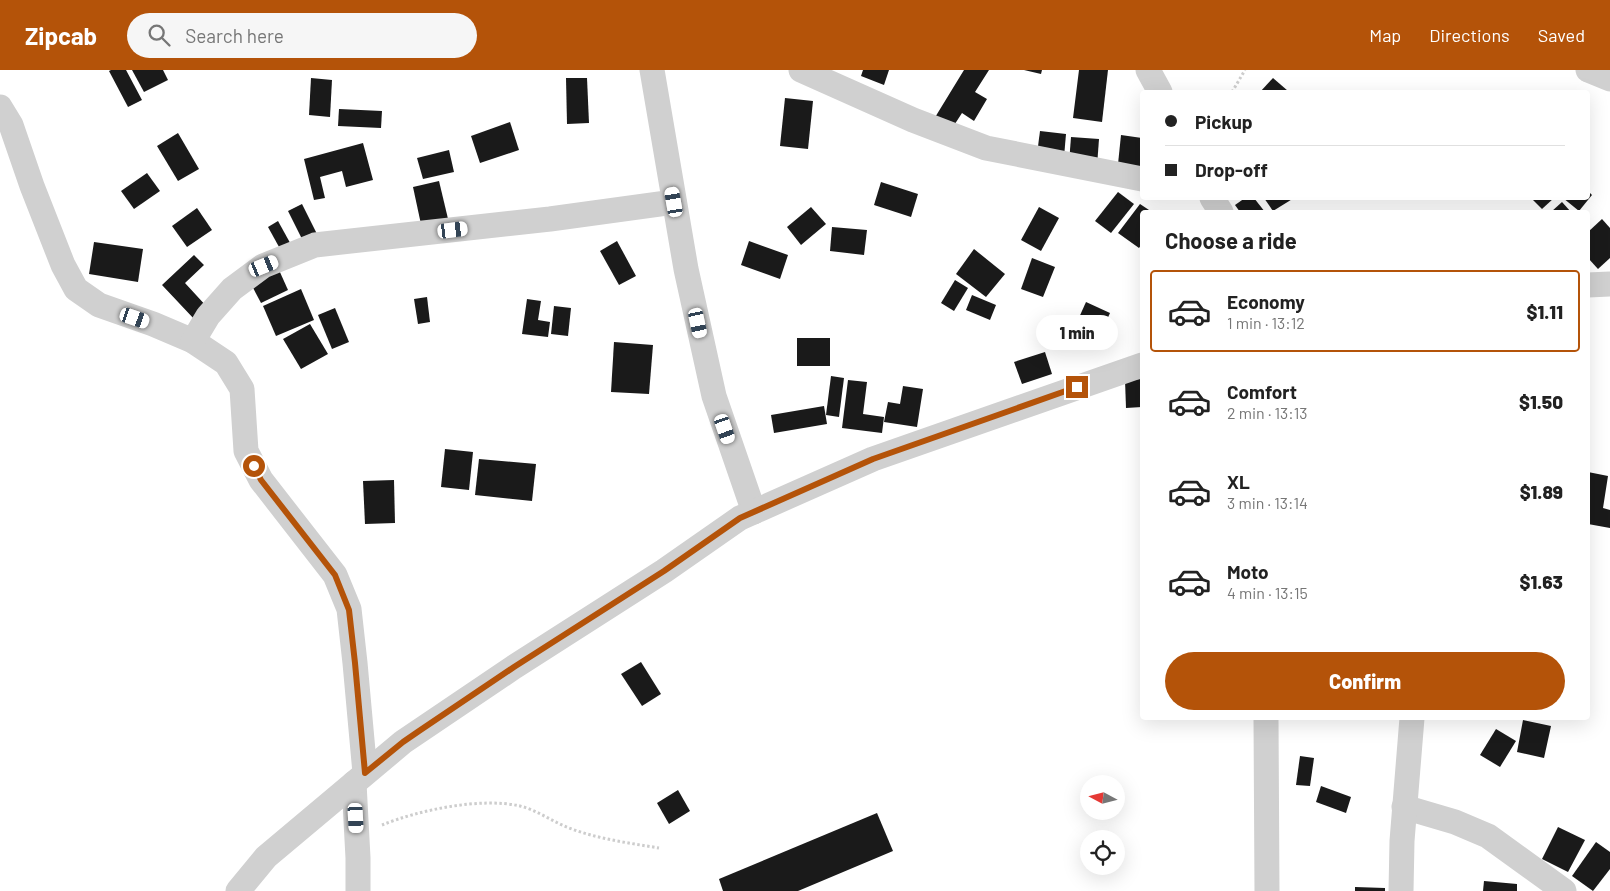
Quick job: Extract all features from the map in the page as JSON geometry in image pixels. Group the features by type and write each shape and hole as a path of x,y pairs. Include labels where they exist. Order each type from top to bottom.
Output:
{"street":[{"path":"652,70 686,269 714,396 754,512"},
{"path":"801,70 913,120 986,148 1140,179"},
{"path":"1148,70 1159,90"},
{"path":"1588,70 1610,79"},
{"path":"0,107 11,125 32,186 63,265 76,288 99,305 153,324 193,341 226,363 242,389 246,451 261,480 335,575 349,610 355,663 360,778 357,836 358,891"},
{"path":"193,341 208,316 232,289 264,266 316,245 550,219 674,202"},
{"path":"1590,285 1610,284"},
{"path":"238,891 266,857 403,742 514,667 664,571 740,518 873,459 1140,366"},
{"path":"1266,720 1267,891"},
{"path":"1401,891 1404,807 1412,720"},
{"path":"1404,807 1455,822 1488,836 1564,891"}],"path":[{"path":"1233,90 1245,70"},
{"path":"357,836 404,816 446,808 494,803 522,806 571,829 605,838 659,848"}],"building":[{"path":"126,70 142,100 128,107 109,71"},
{"path":"132,70 163,70 168,80 144,92"},
{"path":"863,70 889,70 884,85 861,76"},
{"path":"964,70 989,70 975,92 987,99 974,121 962,113 951,130 934,119"},
{"path":"1024,70 1042,70 1041,74"},
{"path":"1079,70 1108,70 1102,122 1073,118"},
{"path":"311,78 332,80 330,117 309,115"},
{"path":"566,78 587,78 589,123 567,124"},
{"path":"1273,78 1287,90 1262,90"},
{"path":"785,98 813,101 808,149 780,146"},
{"path":"339,109 382,111 381,128 338,126"},
{"path":"510,122 519,150 480,163 471,136"},
{"path":"1040,131 1066,134 1064,157 1037,154"},
{"path":"178,133 199,169 178,181 157,146"},
{"path":"1121,135 1140,138 1140,167 1118,164"},
{"path":"1071,137 1099,139 1097,166 1069,163"},
{"path":"363,143 373,180 346,187 342,171 320,177 325,198 314,200 304,159"},
{"path":"449,150 454,172 423,179 417,158"},
{"path":"147,173 160,191 134,209 121,191"},
{"path":"439,181 449,223 422,229 413,187"},
{"path":"881,182 918,194 911,217 874,205"},
{"path":"1118,192 1134,204 1111,233 1095,221"},
{"path":"1242,200 1256,200 1263,210 1239,210 1235,205"},
{"path":"1265,200 1291,200 1275,210 1272,210"},
{"path":"1533,200 1552,200 1542,209"},
{"path":"1565,200 1588,200 1578,210"},
{"path":"1562,202 1569,210 1553,210"},
{"path":"302,204 317,234 303,241 288,211"},
{"path":"1140,204 1149,210 1140,210 1139,248 1118,233"},
{"path":"811,207 826,224 801,245 787,227"},
{"path":"1039,207 1059,218 1041,251 1021,240"},
{"path":"197,208 212,230 187,247 172,226"},
{"path":"1602,219 1610,228 1610,258 1598,269 1590,260 1590,230"},
{"path":"278,221 294,250 284,256 268,227"},
{"path":"832,227 867,230 864,255 830,251"},
{"path":"617,241 636,276 619,285 600,251"},
{"path":"749,241 788,255 780,279 741,265"},
{"path":"94,242 143,249 138,282 89,274"},
{"path":"974,249 1005,274 986,297 956,274"},
{"path":"194,255 204,265 185,283 208,308 195,320 162,285"},
{"path":"1032,258 1055,267 1043,297 1021,289"},
{"path":"279,270 288,290 261,303 251,284"},
{"path":"955,280 968,288 954,311 941,303"},
{"path":"301,289 314,320 276,336 263,306"},
{"path":"972,295 996,305 990,320 966,310"},
{"path":"427,297 430,322 418,324 414,299"},
{"path":"527,299 541,301 538,320 550,322 548,337 522,334"},
{"path":"1086,302 1110,313 1101,333 1077,322"},
{"path":"554,306 571,308 568,336 551,334"},
{"path":"335,308 349,342 332,349 318,315"},
{"path":"310,324 328,354 301,369 283,339"},
{"path":"797,338 830,338 830,366 797,366"},
{"path":"614,342 653,345 649,394 611,392"},
{"path":"1045,352 1052,374 1022,384 1014,362"},
{"path":"831,376 844,378 839,417 826,415"},
{"path":"1140,379 1140,407 1126,408 1125,380"},
{"path":"848,380 867,382 863,414 884,417 882,433 842,428"},
{"path":"903,386 923,389 917,427 884,422 888,402 900,404"},
{"path":"824,406 827,424 774,433 771,415"},
{"path":"445,449 473,452 469,490 441,487"},
{"path":"479,459 536,464 532,501 475,495"},
{"path":"1590,472 1608,476 1603,508 1610,510 1610,528 1590,524"},
{"path":"394,480 395,523 365,524 363,481"},
{"path":"641,662 661,694 642,706 621,674"},
{"path":"1523,720 1551,726 1544,758 1517,752"},
{"path":"1496,729 1516,741 1500,767 1480,755"},
{"path":"1300,756 1314,758 1310,786 1296,785"},
{"path":"1321,786 1351,797 1346,813 1316,802"},
{"path":"678,790 690,811 669,824 657,803"},
{"path":"877,813 893,851 798,891 723,891 719,879"},
{"path":"1558,827 1585,840 1568,872 1542,859"},
{"path":"1596,842 1610,852 1610,869 1593,891 1572,876"},
{"path":"1484,881 1517,884 1517,891 1483,891"},
{"path":"1355,887 1385,888 1385,891 1355,891"}],"route":[{"path":"254,466 261,480 335,575 349,610 365,773 419,731 514,667 664,571 740,518 873,459 1077,387"}]}
